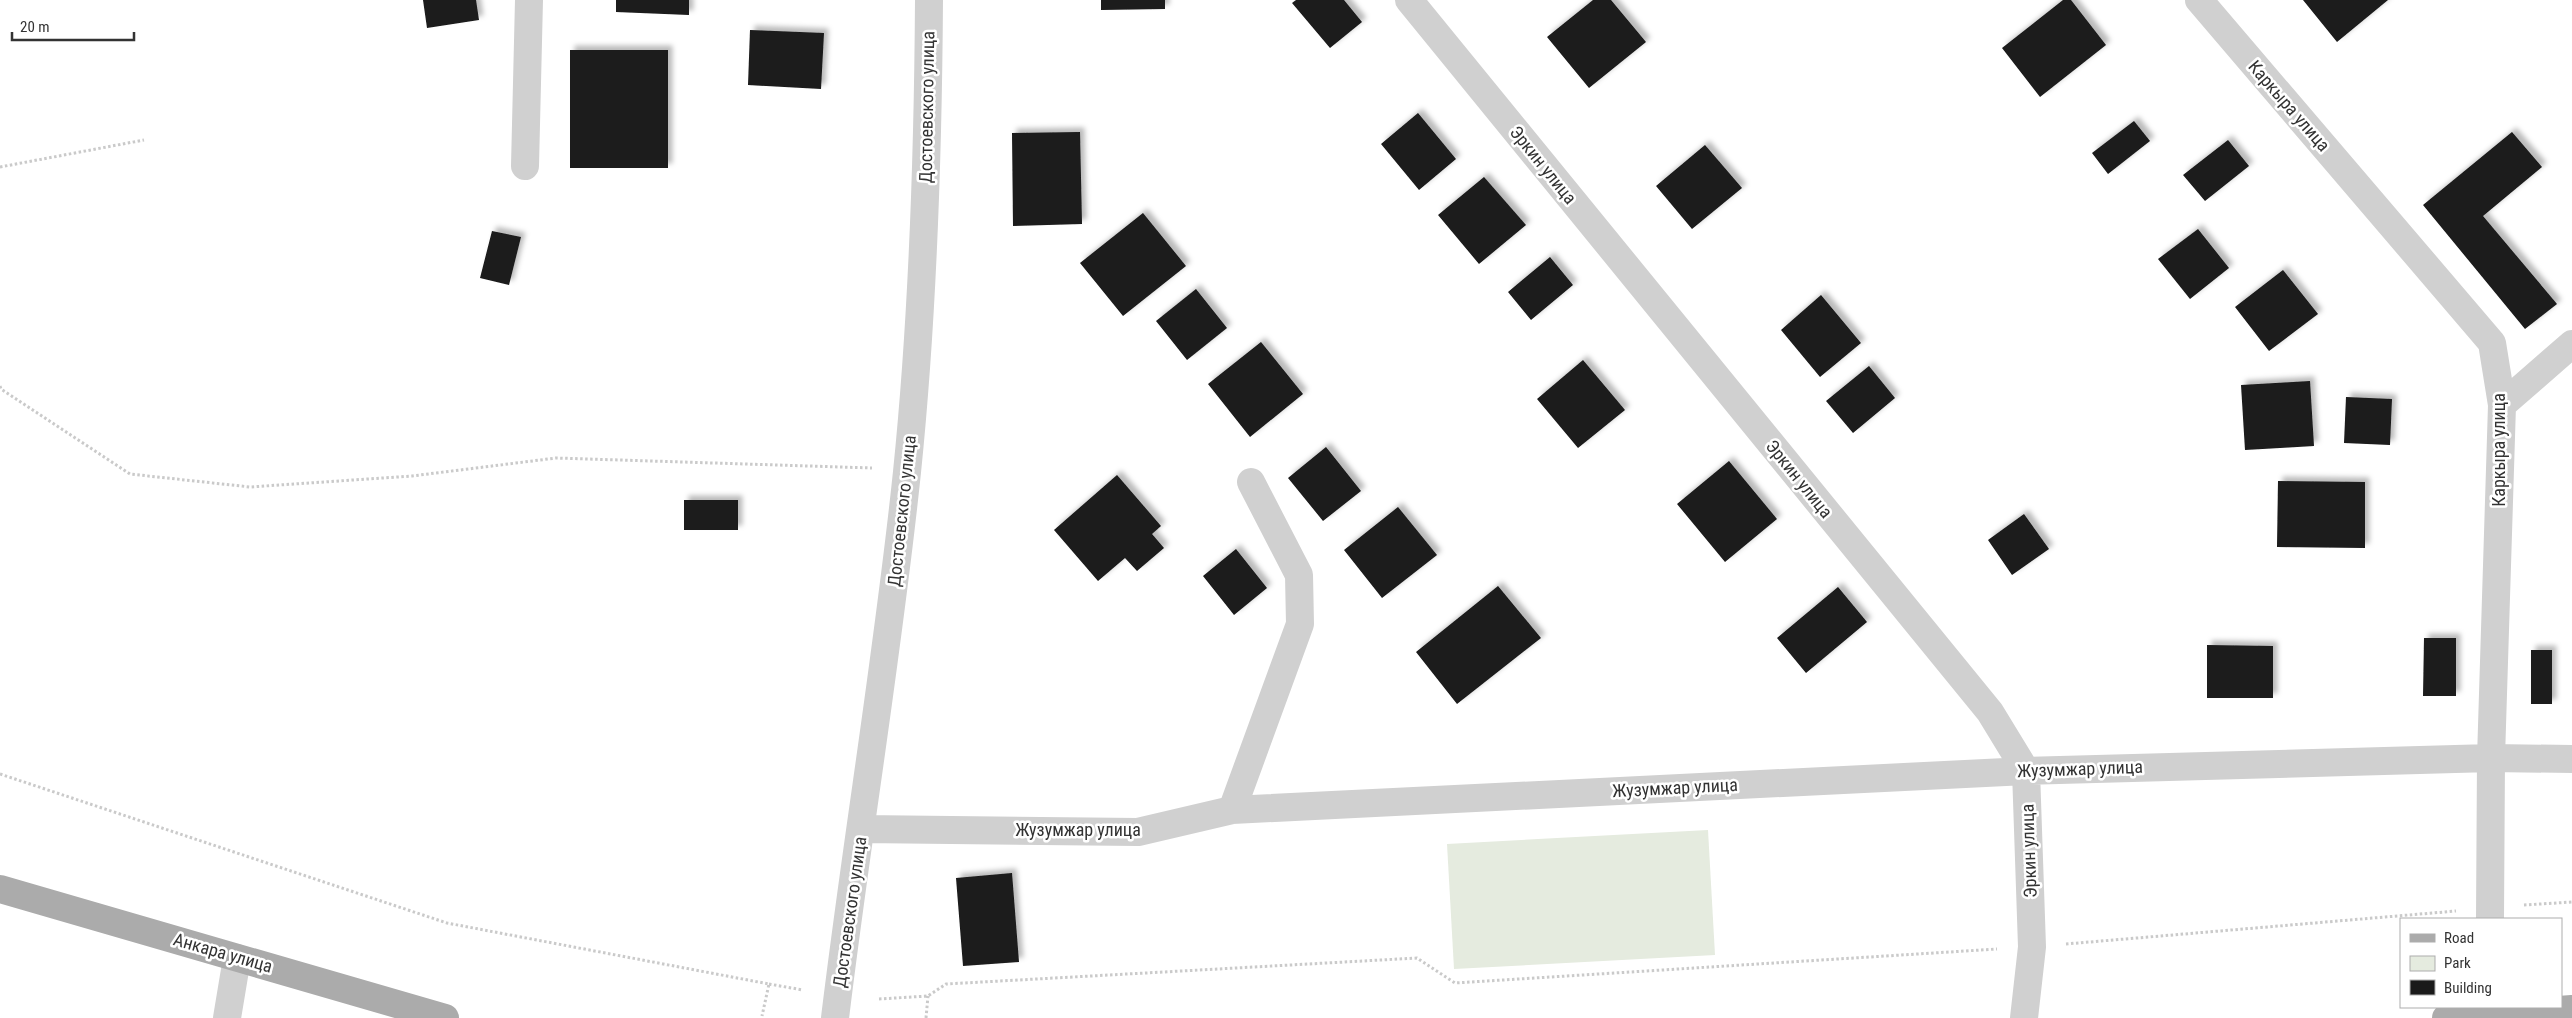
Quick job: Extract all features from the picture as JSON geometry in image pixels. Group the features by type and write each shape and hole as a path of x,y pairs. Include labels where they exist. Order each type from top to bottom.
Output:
{"main road":[{"name":"Анкара улица","path":"0,889 428,1016"},
{"path":"2446,1018 2491,1011 2572,1010"}],"street":[{"path":"525,166 529,0"},
{"name":"Достоевского улица","path":"835,1018 862,829 907,470 915,389 928,125 929,0"},
{"name":"Эркин улица","path":"1409,0 1990,712 2026,770 2032,947 2024,1018"},
{"name":"Каркыра улица","path":"2199,0 2492,343 2502,405 2491,758 2490,914"},
{"path":"2502,405 2572,344"},
{"path":"1232,810 1300,624 1299,575 1251,482"},
{"name":"Жузумжар улица","path":"862,829 1138,832 1232,810 2026,770 2491,758 2572,759"},
{"path":"227,1018 237,958"}],"path":[{"path":"0,168 144,140"},
{"path":"0,386 1,389 130,474 250,487 412,476 556,458 907,470"},
{"path":"0,774 447,924 806,991"},
{"path":"2434,918 2490,914 2572,902"},
{"path":"879,998 928,996 946,984 1417,958 1455,983 2032,947 2400,920"},
{"path":"762,1016 769,984"},
{"path":"926,1018 928,996"}],"green space":[{"path":"1708,830 1715,955 1454,969 1447,844"}],"building":[{"path":"423,0 476,0 479,20 427,28"},
{"path":"616,0 689,0 689,15 616,12"},
{"path":"1101,0 1165,0 1165,9 1101,10"},
{"path":"1296,0 1344,0 1362,22 1330,48 1292,3"},
{"path":"1593,0 1611,0 1646,42 1589,88 1547,37"},
{"path":"2063,0 2071,0 2106,45 2040,97 2002,48"},
{"path":"2303,0 2388,0 2337,42"},
{"path":"750,30 824,33 821,89 748,85"},
{"path":"570,50 668,50 668,168 570,168"},
{"path":"1418,113 1456,159 1419,190 1381,144"},
{"path":"2134,121 2150,141 2108,174 2092,153"},
{"path":"1080,132 1082,224 1013,226 1012,133"},
{"path":"2512,132 2542,167 2483,216 2557,304 2525,329 2423,205"},
{"path":"2228,140 2249,166 2205,201 2183,175"},
{"path":"1705,145 1742,188 1692,229 1656,186"},
{"path":"1484,177 1526,225 1479,264 1438,215"},
{"path":"1143,213 1186,266 1123,316 1080,263"},
{"path":"2198,229 2229,268 2190,299 2158,259"},
{"path":"492,231 521,237 509,285 480,278"},
{"path":"1550,257 1573,285 1531,320 1508,292"},
{"path":"2283,270 2318,314 2269,351 2235,307"},
{"path":"1196,289 1227,328 1187,360 1156,321"},
{"path":"1821,295 1861,343 1820,377 1781,330"},
{"path":"1261,342 1303,394 1250,437 1208,384"},
{"path":"1583,360 1625,410 1578,448 1537,399"},
{"path":"1869,366 1895,398 1853,433 1826,401"},
{"path":"2310,381 2314,446 2245,450 2241,385"},
{"path":"2346,397 2392,399 2390,445 2344,443"},
{"path":"1326,447 1361,491 1323,521 1288,478"},
{"path":"1729,461 1777,519 1725,562 1677,504"},
{"path":"1117,475 1161,526 1152,534 1164,548 1137,571 1125,558 1098,581 1054,530"},
{"path":"2278,481 2365,482 2365,548 2277,547"},
{"path":"684,500 738,500 738,530 684,530"},
{"path":"1398,507 1437,555 1382,598 1344,550"},
{"path":"2024,514 2049,549 2012,575 1988,540"},
{"path":"1236,549 1267,588 1234,615 1203,576"},
{"path":"1498,586 1541,638 1457,704 1416,652"},
{"path":"1838,587 1867,622 1806,673 1777,638"},
{"path":"2424,638 2456,638 2456,696 2423,696"},
{"path":"2207,645 2273,646 2273,698 2207,698"},
{"path":"2531,650 2552,650 2552,704 2531,704"},
{"path":"1012,873 1019,962 963,966 956,878"}]}
